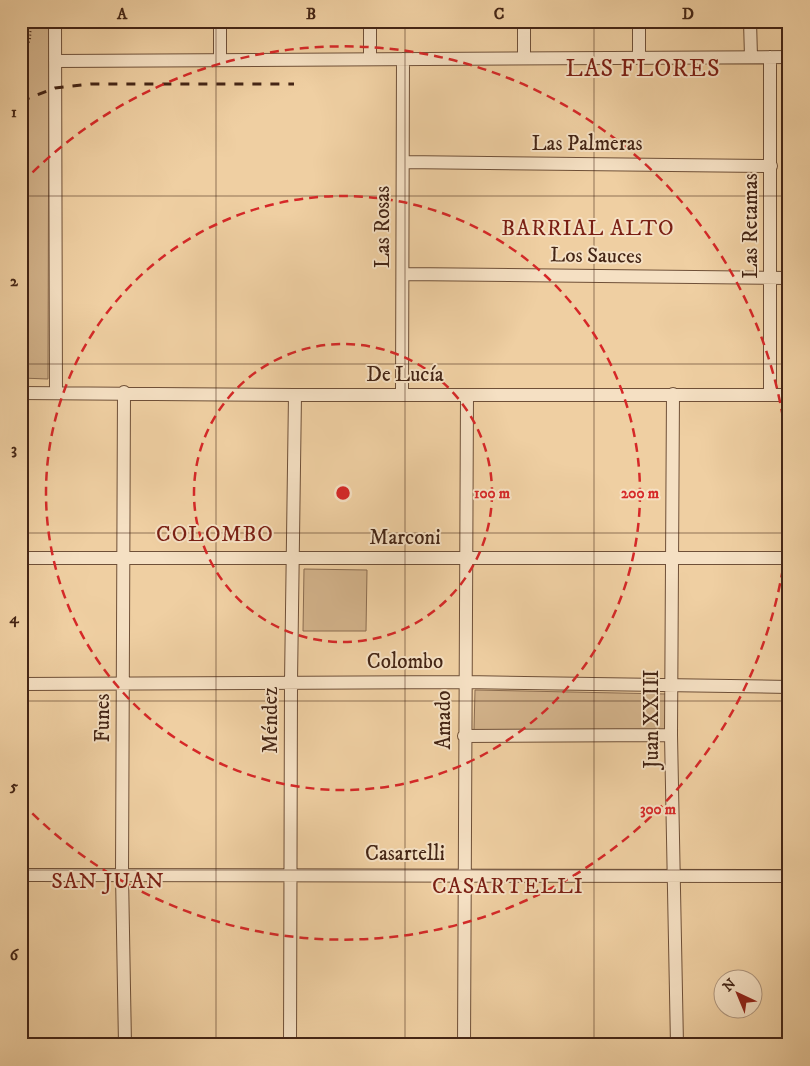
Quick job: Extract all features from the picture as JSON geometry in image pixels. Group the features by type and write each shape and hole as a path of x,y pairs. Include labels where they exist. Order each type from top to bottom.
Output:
{"street":[{"path":"55,21 56,393"},
{"path":"220,21 220,60"},
{"path":"370,21 370,59"},
{"path":"524,21 524,58"},
{"path":"639,21 639,58"},
{"path":"750,21 751,57"},
{"name":"Las Retamas","path":"770,57 772,278 770,394"},
{"path":"55,61 789,57"},
{"name":"Las Rosas","path":"402,394 403,59"},
{"name":"Las Palmeras","path":"403,162 771,166"},
{"name":"Los Sauces","path":"403,274 789,278"},
{"name":"De Lucía","path":"21,393 124,392 467,396 789,394"},
{"name":"Funes","path":"124,392 122,875 125,1045"},
{"name":"Juan XXIII","path":"673,394 672,735 676,1045"},
{"name":"Méndez","path":"290,1045 291,682 295,395"},
{"name":"Amado","path":"464,1045 464,682 467,396"},
{"name":"Marconi","path":"21,558 789,558"},
{"name":"Colombo","path":"21,684 464,682 789,687"},
{"path":"464,736 672,735"},
{"name":"Casartelli","path":"21,874 789,876"}],"path":[{"path":"21,58 30,40 31,21"},
{"path":"21,248 27,352 21,363"}],"shaded area":[{"path":"21,21 49,21 48,379 21,378"},
{"path":"304,569 367,570 366,631 303,631"},
{"path":"475,690 666,694 665,733 474,730"}],"railway":[{"path":"21,101 55,88 91,84 294,84"}],"district":[{"name":"LAS FLORES","path":"643,69"},
{"name":"BARRIAL ALTO","path":"588,228"},
{"name":"COLOMBO","path":"215,534"},
{"name":"SAN JUAN","path":"108,881"},
{"name":"CASARTELLI","path":"508,886"}]}
